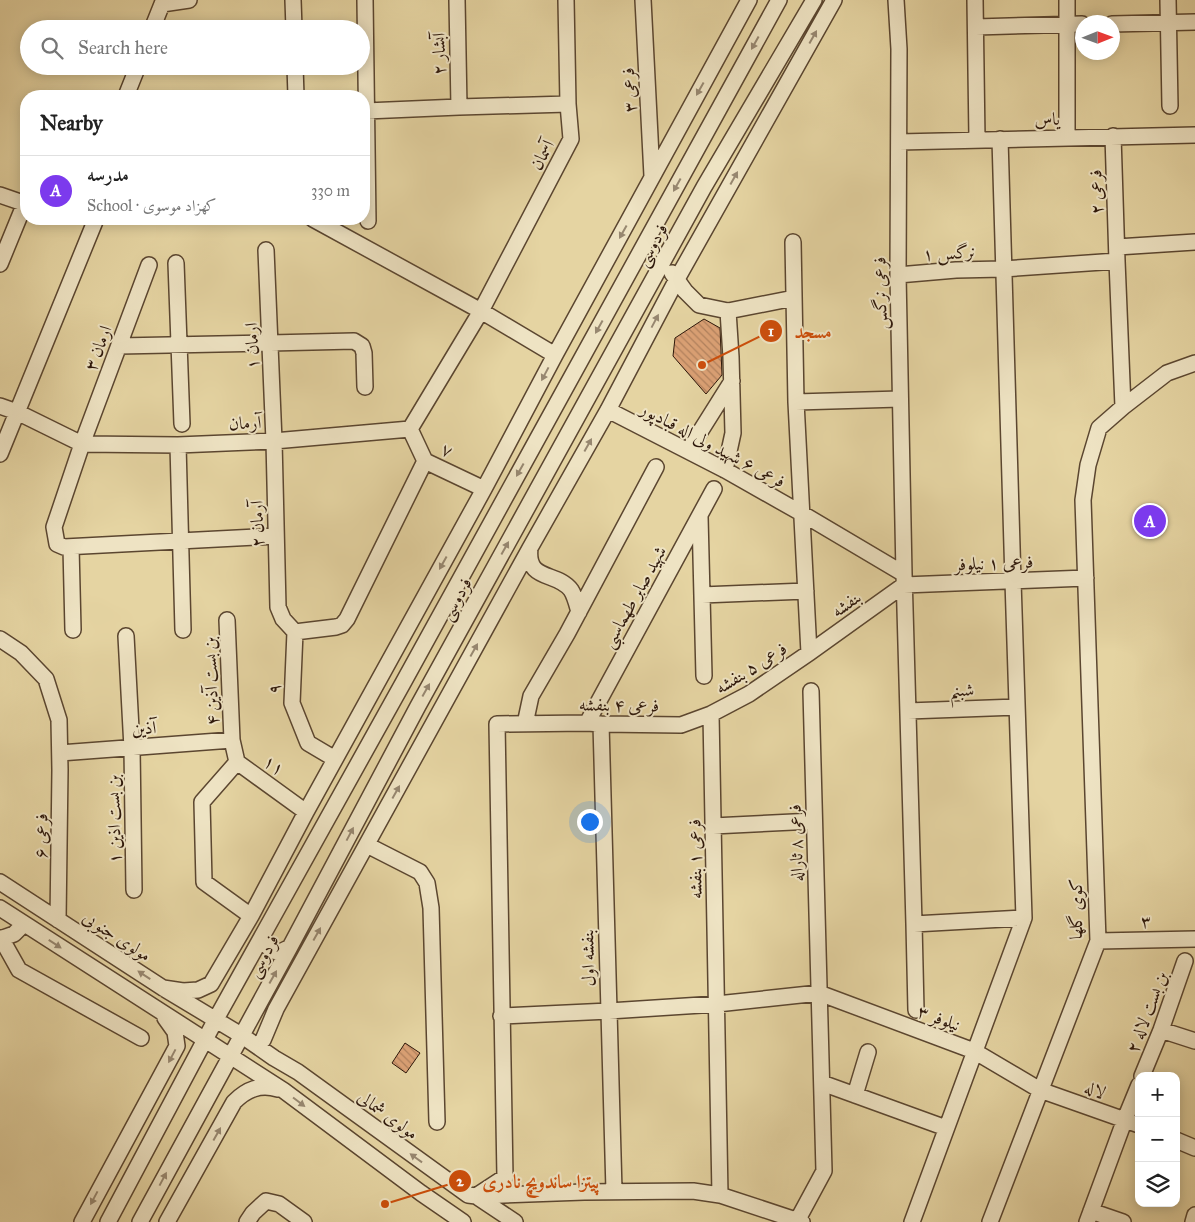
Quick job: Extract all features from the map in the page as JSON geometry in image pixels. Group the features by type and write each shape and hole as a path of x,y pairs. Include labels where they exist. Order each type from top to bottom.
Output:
{"street":[{"path":"156,20 162,4 189,0"},
{"path":"293,0 294,20"},
{"path":"365,0 365,20"},
{"name":"آبشار ۲","path":"457,0 459,107"},
{"name":"آسمان","path":"410,429 482,311 571,139 568,104 566,0"},
{"name":"فرعی ۳","path":"643,0 652,177"},
{"path":"163,988 183,991 198,990 211,984 251,916 749,0"},
{"name":"فردوسی","path":"110,1219 216,1019 779,0"},
{"name":"فردوسی","path":"140,1222 290,947 418,706 704,187 814,0"},
{"path":"264,1040 276,1009 608,410 677,279 834,0"},
{"name":"فرعی نرگس","path":"897,0 899,49 898,275 900,399 916,1010"},
{"path":"975,0 976,139"},
{"path":"1067,0 1067,137"},
{"path":"1168,0 1170,106"},
{"path":"1120,24 1195,22"},
{"path":"976,27 1075,24"},
{"path":"128,90 134,75"},
{"path":"295,75 296,90"},
{"path":"366,75 366,90"},
{"path":"370,111 568,104"},
{"name":"یاس","path":"899,142 1195,135"},
{"name":"فرعی ۲","path":"1113,136 1124,407"},
{"path":"912,1222 1024,918 1000,139"},
{"path":"0,195 20,201"},
{"path":"0,264 20,215"},
{"path":"0,454 94,225"},
{"path":"324,225 482,311 555,355"},
{"path":"793,242 796,402 809,653"},
{"name":"نرگس ۱","path":"898,275 956,270 1003,269 1195,242"},
{"name":"ارمان ۱","path":"266,250 274,441"},
{"path":"664,261 685,291 699,305 728,311 794,298"},
{"path":"176,263 182,424"},
{"name":"ارمان ۳","path":"71,547 57,544 54,527 82,444 149,265"},
{"path":"725,470 732,433 732,381 728,311"},
{"path":"119,346 354,341 362,346 364,353 365,387"},
{"name":"کوی گلها","path":"990,1222 1098,942 1083,500 1088,465 1099,428 1167,373 1195,363"},
{"path":"688,452 732,381"},
{"path":"796,402 900,399"},
{"path":"0,406 17,412 82,444"},
{"name":"فرعی ۶ شهید ولی اله قبادپور","path":"608,410 725,470 801,513 904,579"},
{"name":"آرمان","path":"82,444 178,445 274,441 410,429"},
{"name":"۷","path":"410,429 425,460 484,489"},
{"name":"آرمان ۲","path":"274,441 278,607 283,619 294,632"},
{"path":"178,445 183,630"},
{"path":"555,458 574,470"},
{"path":"294,632 336,627 342,625 347,620 425,460"},
{"path":"525,724 531,696 656,467"},
{"name":"شهید صابر طهماسبی","path":"594,724 714,489"},
{"path":"700,515 704,676"},
{"path":"73,630 71,547 276,536"},
{"path":"530,548 529,557 533,568 559,581 570,589 575,598 578,612"},
{"name":"فرعی ۱ نیلوفر","path":"904,579 1013,581 1086,578"},
{"name":"بنفشه","path":"809,653 904,579"},
{"path":"702,595 806,591"},
{"name":"بن بست آذین ۴","path":"227,620 232,740"},
{"name":"۹","path":"294,632 292,703 308,743 335,759"},
{"name":"بن بست اذین ۱","path":"126,636 132,748 134,890"},
{"name":"فرعی ۶","path":"0,639 21,653 46,680 59,720 58,920"},
{"name":"فرعی ۵ بنفشه","path":"711,714 749,694 809,653"},
{"name":"فرعی ۸ ثاراله","path":"799,1221 824,1171 811,691"},
{"name":"شبنم","path":"908,711 1017,707"},
{"name":"فرعی ۴ بنفشه","path":"501,1016 497,724 681,724 711,714"},
{"name":"فرعی ۱ بنفشه","path":"711,714 720,1195"},
{"name":"بنفشه اول","path":"594,724 609,1011 614,1192"},
{"name":"آذین","path":"60,753 232,740"},
{"name":"۱۱","path":"232,740 237,762 306,812"},
{"path":"237,762 202,802 204,882 251,916"},
{"path":"713,826 814,821"},
{"path":"367,845 420,872 427,884 431,908 437,1122"},
{"name":"مولوی جنوبی","path":"0,882 163,988 241,1035"},
{"path":"0,908 283,1090 459,1219 472,1196 505,1177 501,1016 717,1004 819,994"},
{"path":"914,924 1024,918"},
{"path":"24,924 14,934 0,938 19,970 141,1038"},
{"path":"262,936 270,950 282,952 290,947"},
{"name":"۳","path":"1098,942 1195,939"},
{"name":"بن بست لاله ۲","path":"1144,1072 1186,961"},
{"name":"نیلوفر ۳","path":"819,994 974,1051 1040,1090"},
{"path":"259,1002 259,1024 264,1040 274,1058"},
{"path":"82,1222 177,1046 175,1032 162,1012"},
{"path":"1161,1030 1195,1041"},
{"name":"مولوی شمالی","path":"241,1035 298,1072 437,1173 515,1222"},
{"path":"855,1095 868,1052"},
{"path":"822,1083 946,1128"},
{"path":"167,1222 234,1102 245,1093 258,1087 273,1087 283,1090"},
{"name":"لاله","path":"1040,1090 1132,1122"},
{"path":"1123,1222 1089,1216 1132,1122 1135,1106"},
{"path":"1180,1142 1195,1148"},
{"path":"421,1193 437,1173"},
{"path":"472,1196 693,1191 720,1195 799,1221"},
{"path":"248,1222 252,1213 266,1201 279,1204 304,1222"},
{"path":"1193,1222 1195,1215"}],"building":[{"path":"704,319 720,328 722,375 706,394 673,356 675,338"},
{"path":"405,1043 420,1053 406,1073 392,1063"}],"place":[{"name":"مسجد","path":"702,365"},
{"name":"مدرسه","path":"1150,521"},
{"name":"پیتزا ساندویچ نادری","path":"385,1204"}]}
